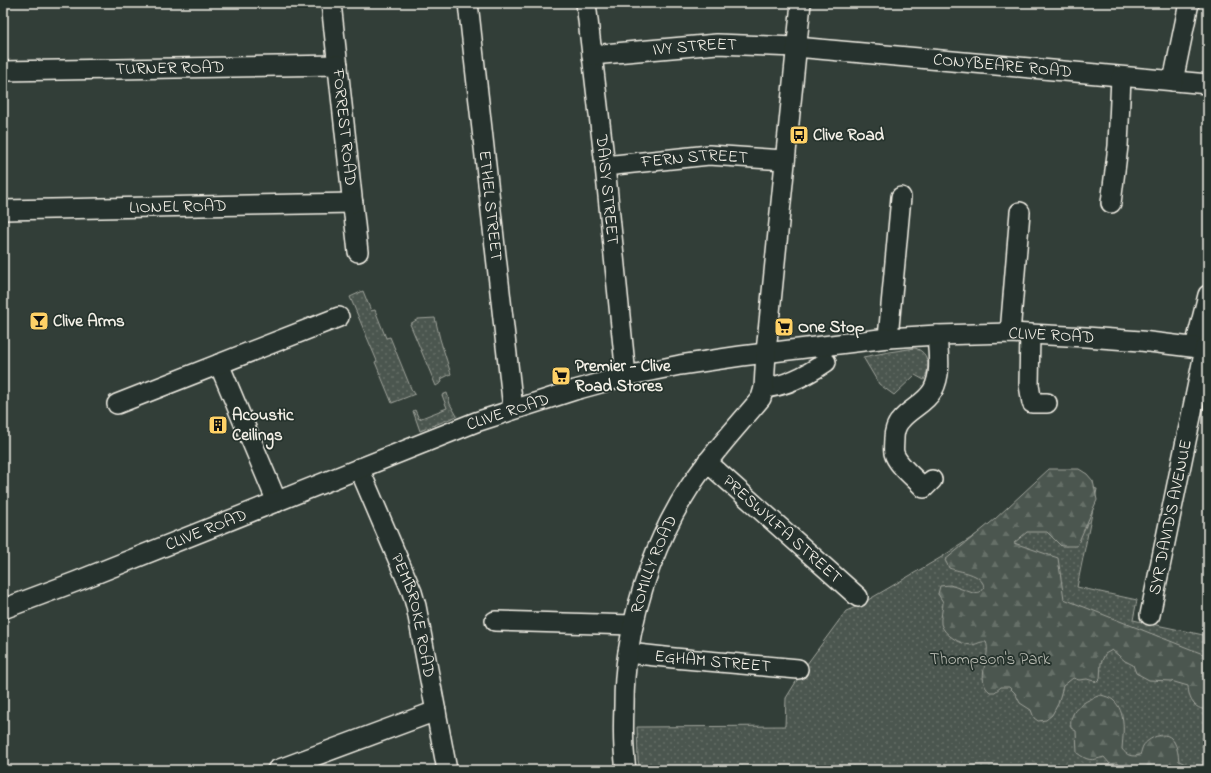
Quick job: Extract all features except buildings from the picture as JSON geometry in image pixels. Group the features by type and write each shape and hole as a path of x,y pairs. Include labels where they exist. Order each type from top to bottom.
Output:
{"street":[{"name":"FORREST ROAD","path":"331,3 358,252"},
{"name":"ETHEL STREET","path":"468,3 513,410"},
{"name":"DAISY STREET","path":"586,3 605,166 626,376"},
{"name":"ROMILLY ROAD","path":"626,770 623,728 628,653 633,625 650,569 669,523 689,488 707,462 761,398 764,388 766,352 801,3"},
{"path":"1173,81 1189,3"},
{"name":"IVY STREET","path":"592,55 717,44 796,47"},
{"name":"CONYBEARE ROAD","path":"796,47 1208,84"},
{"name":"TURNER ROAD","path":"3,72 338,65"},
{"path":"1111,203 1118,146 1121,77"},
{"name":"FERN STREET","path":"605,166 709,155 785,160"},
{"path":"888,338 901,197"},
{"name":"LIONEL ROAD","path":"3,210 352,203"},
{"path":"1010,333 1020,212"},
{"name":"SYR DAVID'S AVENUE","path":"1150,615 1202,348 1208,295"},
{"path":"117,404 339,317"},
{"name":"CLIVE ROAD","path":"3,609 277,502 476,422 626,376 680,365 766,352 888,338 937,335 1010,333 1141,340 1202,348"},
{"path":"1030,334 1022,385 1032,403 1047,403"},
{"path":"932,480 924,488 898,462 894,454 892,417 925,400 933,390 938,378 939,363 937,335"},
{"path":"764,388 774,387 805,376 826,362"},
{"path":"219,364 277,502"},
{"name":"PRESWYLFA STREET","path":"707,462 858,597"},
{"name":"PEMBROKE ROAD","path":"359,468 412,592 447,770"},
{"path":"495,621 633,625"},
{"name":"EGHAM STREET","path":"628,653 798,669"},
{"path":"277,770 436,711"}],"green space":[{"path":"363,291 371,311 375,310 386,338 390,337 412,391 415,394 392,403 375,362 377,361 350,297"},
{"path":"435,318 451,374 441,379 442,382 436,386 410,324 418,319"},
{"path":"915,348 924,353 926,357 928,366 924,380 915,375 894,395 879,384 863,357 889,352"},
{"path":"447,393 450,404 457,416 420,431 413,411 415,410 419,419 447,408 442,395"},
{"path":"1049,469 1079,469 1087,474 1093,481 1097,500 1077,546 1061,546 1047,532 1027,532 1014,543 1058,558 1064,599 1208,656 1208,710 1199,708 1195,705 1189,695 1188,686 1171,681 1149,680 1136,673 1133,665 1125,661 1112,650 1105,654 1101,663 1100,679 1097,682 1087,679 1079,680 1073,678 1063,686 1058,704 1052,715 1046,720 1038,721 1034,718 1031,710 1020,703 1015,693 1009,687 1001,687 995,692 990,692 985,687 983,674 987,654 986,642 971,645 962,643 945,632 941,624 943,602 938,594 940,586 950,585 973,593 980,592 984,587 982,582 975,576 949,568 945,560 995,519"},
{"name":"Thompson's Park","path":"1050,478 1097,489 1077,587 1137,600 1133,620 1208,636 1208,770 640,770 638,760 637,727 785,726 786,698 807,664 846,611 856,607 940,558 996,522"},
{"path":"1101,695 1112,699 1120,711 1123,723 1122,749 1128,755 1140,755 1143,746 1148,740 1156,736 1164,735 1173,740 1178,752 1179,761 1198,770 1118,770 1117,763 1110,764 1104,757 1090,760 1077,753 1076,731 1071,728 1072,716 1079,706"}],"place":[{"name":"Clive Road","path":"799,135"},
{"name":"Clive Arms","path":"39,321"},
{"name":"One Stop","path":"784,327"},
{"name":"Premier - Clive Road Stores","path":"561,376"},
{"name":"Acoustic Ceilings","path":"218,425"}]}
